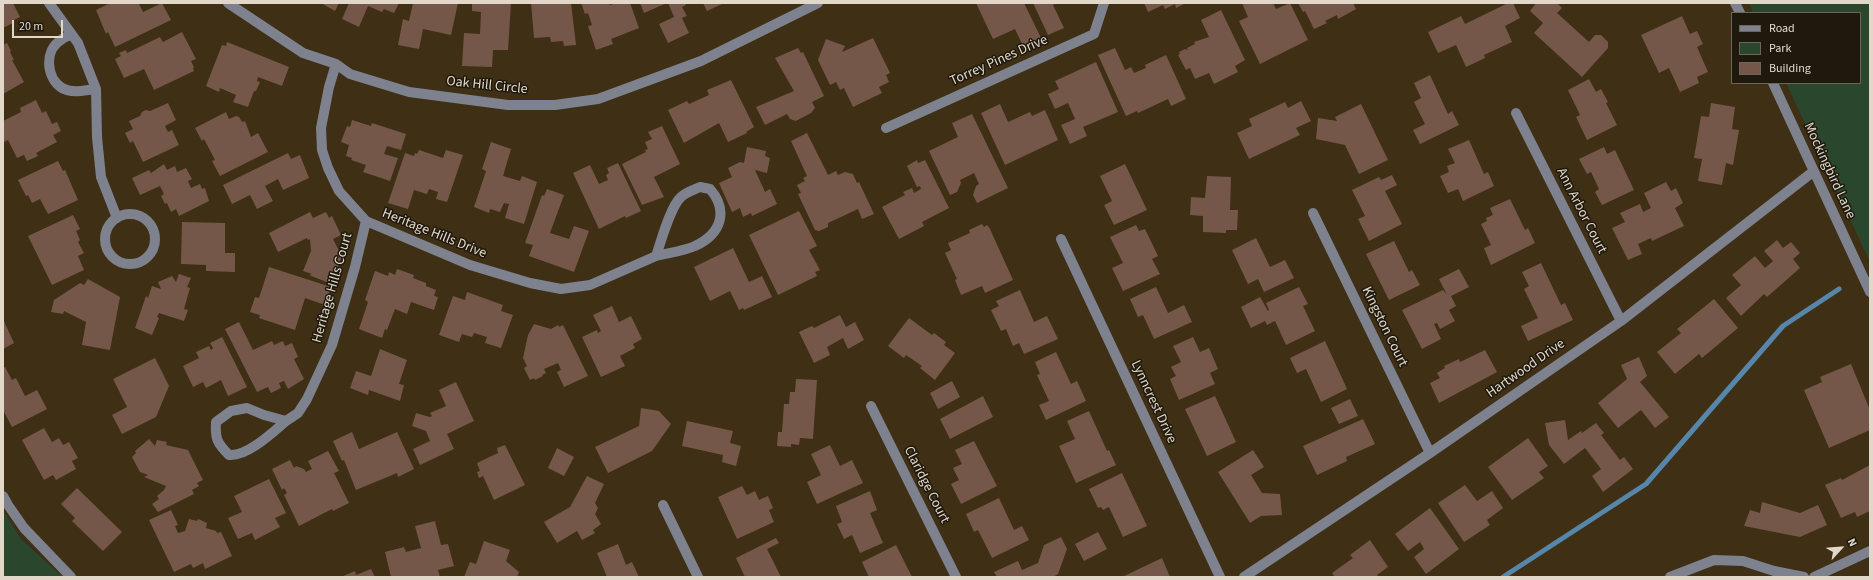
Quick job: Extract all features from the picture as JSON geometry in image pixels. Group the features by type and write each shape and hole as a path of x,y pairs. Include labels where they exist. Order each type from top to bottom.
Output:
{"street":[{"path":"49,3 78,43 96,89 97,137 101,177 117,218"},
{"name":"Oak Hill Circle","path":"228,3 303,53 336,64 350,74 408,92 508,105 562,104 598,99 701,61 818,3"},
{"name":"Torrey Pines Drive","path":"886,128 1094,34 1104,3"},
{"path":"1735,3 1740,12"},
{"path":"72,35 60,40 51,51 48,64 53,78 62,88 76,92 96,89"},
{"name":"Heritage Hills Drive","path":"336,64 329,87 321,128 322,150 328,168 339,191 366,221 470,265 530,283 561,289 590,285 656,256 695,246 708,238 718,224 722,215 719,202 710,189 700,188 690,191 679,198 668,221 656,256"},
{"name":"Mockingbird Lane","path":"1773,84 1870,292"},
{"name":"Ann Arbor Court","path":"1516,113 1621,321"},
{"name":"Hartwood Drive","path":"1244,577 1430,453 1621,321 1814,171"},
{"name":"Kingston Court","path":"1314,213 1430,453"},
{"path":"126,214 135,215 144,219 151,226 154,235 154,245 150,254 143,260 134,264 124,264 116,260 109,252 105,243 106,234 110,225 117,218 126,214"},
{"name":"Heritage Hills Court","path":"286,421 264,415 247,408 237,408 216,422 215,436 220,446 229,455 240,455 265,439 298,413 307,399 332,345 356,267 366,221"},
{"name":"Lynncrest Drive","path":"1061,239 1220,577"},
{"name":"Claridge Court","path":"871,406 956,577"},
{"path":"3,496 24,528 72,577"},
{"path":"663,504 698,577"},
{"path":"1814,577 1870,550"},
{"path":"1670,577 1714,560 1742,561 1774,571 1804,577"}],"green space":[{"path":"1749,3 1870,3 1870,262 1786,84 1861,84 1861,12 1753,12"},
{"path":"3,510 21,539 63,577 3,577"}],"building":[{"path":"3,3 13,3 20,17 12,21 13,23 3,28"},
{"path":"110,3 142,3 139,4 143,12 162,3 171,20 115,47 108,32 106,34 96,10"},
{"path":"321,3 339,3 335,11"},
{"path":"349,3 399,3 394,13 384,9 382,12 368,6 359,27 342,19"},
{"path":"413,3 458,3 451,35 423,29 419,49 398,45 403,19 409,21"},
{"path":"472,3 511,3 508,50 493,50 492,67 462,66 464,33 480,34 481,12 472,11"},
{"path":"531,3 571,3 576,45 564,46 563,41 551,42 550,37 534,38"},
{"path":"581,3 609,3 610,5 616,3 630,3 639,28 611,39 613,44 596,50 588,26 592,25 588,13 585,14"},
{"path":"640,3 667,3 644,13"},
{"path":"668,3 685,3 686,5 682,7 687,16 682,18 689,33 668,43 659,24 674,17"},
{"path":"703,3 724,3 707,11"},
{"path":"976,3 1024,3 1041,38 1027,46 1026,44 1023,46 1015,29 993,39"},
{"path":"1033,3 1057,3 1053,5 1064,28 1048,35"},
{"path":"1144,3 1186,3 1176,8 1175,4 1165,9 1163,5 1148,12"},
{"path":"1242,3 1273,3 1276,9 1290,3 1308,40 1260,64 1239,21 1248,17"},
{"path":"1298,3 1353,3 1356,9 1338,19 1337,15 1325,21 1327,23 1314,29 1305,11 1303,12"},
{"path":"1508,3 1513,3 1520,18 1505,26 1512,42 1484,55 1485,58 1466,67 1456,45 1438,53 1428,32 1461,16 1465,24"},
{"path":"1536,3 1559,3 1558,4 1562,8 1557,13 1589,42 1595,35 1601,35 1608,42 1608,48 1582,77 1534,33 1543,23 1530,11"},
{"path":"1221,10 1245,60 1235,66 1238,72 1214,84 1209,73 1195,79 1190,68 1186,70 1178,55 1180,54 1179,52 1185,49 1188,50 1187,48 1195,44 1194,42 1209,37 1201,20"},
{"path":"1682,16 1690,34 1697,31 1703,44 1697,47 1708,72 1697,77 1699,83 1680,92 1669,68 1659,73 1641,35"},
{"path":"182,32 196,59 191,61 194,71 154,90 144,69 124,78 115,59 121,56 119,53 126,50 127,53 160,37 163,42"},
{"path":"873,38 890,73 886,75 889,82 879,87 882,93 853,107 844,88 840,90 836,82 830,85 818,60 826,39 845,46 842,52"},
{"path":"227,42 289,67 282,86 258,77 257,81 260,82 256,91 254,91 248,107 233,102 236,95 220,88 219,92 206,86 222,45 226,46"},
{"path":"7,43 14,60 12,60 24,82 3,94 3,45"},
{"path":"798,48 801,53 803,52 824,96 812,102 815,108 811,113 796,121 790,119 787,114 765,125 756,107 794,91 775,58"},
{"path":"1115,48 1125,70 1131,67 1134,73 1146,68 1145,65 1166,55 1186,99 1171,106 1168,99 1138,113 1137,111 1126,116 1098,55"},
{"path":"1096,62 1118,112 1083,127 1087,136 1070,144 1061,125 1075,119 1068,103 1055,109 1048,94 1059,89 1055,81"},
{"path":"1430,75 1448,114 1452,111 1459,125 1420,144 1413,130 1425,124 1414,102 1421,98 1414,83"},
{"path":"1589,79 1596,92 1601,89 1617,125 1587,140 1576,117 1580,115 1568,90"},
{"path":"731,80 754,127 746,132 747,133 728,142 719,123 684,143 668,110 687,101 689,104 709,95 707,90"},
{"path":"36,100 42,113 46,111 52,124 57,122 61,131 53,135 57,142 36,153 38,156 27,161 24,155 17,158 8,140 4,142 3,121 21,112 20,108"},
{"path":"1301,101 1311,121 1296,128 1300,135 1249,159 1237,133 1252,126 1249,119 1285,102 1288,108"},
{"path":"168,103 176,120 165,126 168,132 172,130 179,145 143,162 133,141 130,143 125,133 133,129 129,121 140,116 142,112 146,110 150,111"},
{"path":"1711,103 1735,107 1732,129 1739,130 1733,165 1726,163 1722,185 1698,181 1702,159 1694,158 1701,116 1709,117"},
{"path":"1000,104 1008,122 1030,112 1032,116 1045,110 1058,140 1005,165 981,113"},
{"path":"1361,104 1388,160 1359,174 1345,145 1316,139 1318,118 1337,121 1335,117"},
{"path":"226,112 229,119 236,116 239,117 242,122 245,121 251,137 258,133 268,152 220,176 212,161 215,160 204,139 202,141 195,128"},
{"path":"972,114 1008,188 977,203 973,195 976,186 979,184 974,173 960,180 961,183 957,192 950,195 929,151 958,137 952,123"},
{"path":"352,120 371,126 372,123 406,134 401,150 387,146 384,154 398,158 390,181 363,172 366,165 351,160 352,158 346,156 349,145 341,142 347,126 350,127"},
{"path":"662,126 680,164 654,177 664,197 642,205 622,164 646,152 645,150 648,149 645,142 652,139 648,132"},
{"path":"807,133 828,175 836,171 838,175 845,172 853,174 857,183 859,182 874,214 862,219 858,209 828,223 828,227 819,231 815,230 798,194 801,193 797,185 805,181 803,178 807,176 791,141"},
{"path":"1469,140 1484,174 1488,172 1494,186 1463,201 1458,189 1448,193 1440,176 1449,172 1447,166 1455,163 1448,149"},
{"path":"491,142 511,149 503,176 520,181 522,176 537,182 524,224 505,218 509,204 504,203 500,212 490,209 489,213 474,207 486,171 482,169"},
{"path":"747,147 766,151 765,156 770,158 767,173 755,170 765,192 770,189 777,204 752,216 751,213 743,217 740,208 732,212 719,183 732,177 728,168 740,162 744,163"},
{"path":"1604,147 1607,154 1615,150 1634,190 1602,205 1595,192 1599,189 1591,172 1587,174 1579,159"},
{"path":"419,150 443,158 446,150 463,155 447,202 436,199 438,192 429,189 427,194 414,190 408,209 388,203 405,153 414,156"},
{"path":"288,153 291,159 300,155 309,178 283,190 278,179 265,186 273,201 257,209 250,195 232,204 223,185"},
{"path":"917,160 918,163 925,160 949,208 922,222 924,226 899,239 882,207 905,195 903,192 912,188 914,193 921,189 920,186 917,187 907,166"},
{"path":"58,161 63,171 65,170 78,200 48,214 40,199 32,203 28,195 26,196 18,180"},
{"path":"618,163 641,211 626,218 625,216 599,229 573,173 590,165 599,184 608,180 606,175 609,173 607,168"},
{"path":"164,164 167,170 175,166 177,172 186,168 192,179 188,181 191,188 200,184 202,189 205,188 209,201 179,216 176,209 171,212 167,203 165,204 161,196 164,194 160,186 140,195 132,178 149,170 151,173"},
{"path":"1125,164 1147,210 1114,225 1104,205 1112,201 1100,176"},
{"path":"1392,175 1397,185 1385,191 1402,224 1369,241 1358,219 1365,216 1352,190 1379,177 1381,180"},
{"path":"1207,176 1231,177 1230,210 1238,210 1237,230 1226,230 1226,233 1203,232 1203,216 1190,215 1191,197 1205,198"},
{"path":"1666,182 1671,191 1676,188 1683,203 1675,208 1684,226 1652,241 1651,238 1638,244 1642,254 1628,260 1612,228 1625,222 1620,213 1640,204 1643,212 1651,208 1644,193"},
{"path":"547,189 564,195 550,233 569,239 574,226 589,231 574,272 529,256 533,245 525,243 542,195 544,196"},
{"path":"1510,199 1525,230 1528,228 1535,243 1491,265 1484,248 1491,245 1481,224 1487,221 1486,218 1493,215 1490,208"},
{"path":"799,211 817,246 809,250 820,270 815,272 817,276 778,295 749,235"},
{"path":"310,212 313,218 326,212 329,218 332,216 341,235 333,239 342,257 329,283 303,271 311,251 310,239 308,240 307,238 278,252 269,233"},
{"path":"73,215 80,229 76,231 80,240 78,242 84,253 78,256 84,270 52,285 28,236"},
{"path":"182,222 225,223 225,253 235,253 235,272 206,271 206,265 181,264"},
{"path":"982,224 984,227 987,225 990,229 1013,280 985,293 982,286 961,295 955,280 957,279 945,253 951,250 948,243 970,233 969,230"},
{"path":"1136,225 1139,231 1145,229 1158,256 1152,259 1160,274 1123,291 1112,268 1123,263 1110,237"},
{"path":"1256,238 1270,267 1285,260 1294,278 1264,292 1258,279 1248,284 1232,250"},
{"path":"1777,240 1783,248 1791,242 1800,253 1793,259 1800,268 1767,297 1764,294 1741,316 1726,298 1741,285 1732,275 1755,256 1765,268 1773,261 1764,251"},
{"path":"1394,241 1409,272 1412,270 1420,285 1389,300 1366,254"},
{"path":"733,248 749,282 762,276 772,297 744,310 743,308 739,310 730,291 710,301 694,267"},
{"path":"1541,263 1561,305 1565,303 1573,320 1528,341 1521,326 1538,318 1524,289 1529,286 1522,272"},
{"path":"269,267 331,287 325,305 305,298 295,330 259,318 260,315 250,312 255,297 259,298"},
{"path":"397,269 414,275 413,278 426,283 426,286 436,290 434,296 438,297 434,310 411,302 407,314 395,309 387,330 385,329 382,338 359,329 368,302 365,300 375,271 388,276 389,272 395,275"},
{"path":"1459,269 1469,287 1451,296 1456,306 1449,310 1455,321 1440,329 1437,323 1434,324 1441,339 1422,349 1402,310 1443,290 1447,295 1439,279"},
{"path":"179,274 191,278 187,287 190,288 184,309 188,310 184,321 159,313 157,317 159,318 152,335 135,328 146,296 148,298 152,286 161,289 158,282 172,276 176,282"},
{"path":"88,279 120,297 110,350 82,345 86,322 64,311 63,314 51,312 54,300 80,283 84,285"},
{"path":"1156,287 1168,313 1184,305 1192,322 1154,339 1143,315 1138,317 1130,299"},
{"path":"1299,287 1308,304 1303,306 1315,331 1286,345 1275,321 1267,325 1265,321 1251,328 1241,307 1260,297 1268,311 1269,310 1266,303"},
{"path":"1020,290 1034,322 1047,316 1058,339 1024,354 1019,343 1013,346 1006,329 1001,331 991,310 999,306 996,301"},
{"path":"467,292 503,305 501,311 513,315 501,348 485,343 487,337 474,333 472,337 462,334 459,342 439,335 453,296 465,300"},
{"path":"1714,299 1738,328 1702,358 1699,354 1675,374 1657,352 1681,333 1677,329"},
{"path":"612,306 619,322 631,316 642,339 633,344 635,348 620,356 625,366 601,377 582,337 597,330 598,333 601,331 593,315"},
{"path":"840,315 846,327 855,322 864,340 848,349 843,338 827,347 830,355 814,363 799,332 812,326 814,328"},
{"path":"909,318 932,335 934,333 946,342 944,345 955,353 935,380 920,368 922,366 906,355 904,358 888,346"},
{"path":"3,319 14,343 3,349"},
{"path":"239,322 253,350 272,341 274,345 283,341 285,346 292,343 298,357 294,359 304,379 288,389 284,381 279,383 281,388 271,393 268,387 257,392 225,329"},
{"path":"534,324 551,329 558,325 559,327 563,325 588,376 564,387 557,372 561,370 558,363 544,369 546,373 542,375 543,376 535,380 534,378 530,380 524,368 527,366 523,358 528,335"},
{"path":"222,337 247,387 228,396 221,380 206,388 203,382 193,387 183,366 199,358 196,352 209,346 211,350 213,348 210,343"},
{"path":"1193,337 1200,352 1209,348 1218,369 1210,373 1215,384 1179,400 1170,379 1176,376 1171,367 1181,362 1173,346"},
{"path":"1325,341 1347,389 1321,402 1306,369 1297,373 1290,358"},
{"path":"380,349 407,360 399,384 404,385 400,401 369,390 368,395 350,388 356,371 371,376"},
{"path":"1485,350 1497,372 1439,403 1430,383 1440,378 1437,373 1445,368 1444,366 1459,359 1460,362"},
{"path":"1056,352 1071,384 1077,381 1086,401 1046,420 1039,405 1049,401 1037,375 1040,374 1035,362"},
{"path":"1639,357 1647,376 1640,382 1669,417 1655,428 1641,410 1618,428 1598,403 1627,379 1621,365"},
{"path":"155,358 169,386 156,417 122,434 112,415 127,407 113,379"},
{"path":"1851,364 1870,410 1870,430 1829,448 1804,390 1822,382 1820,377"},
{"path":"5,367 12,380 16,378 25,396 37,390 47,409 12,427 3,410 3,368"},
{"path":"796,379 817,380 813,439 800,438 799,445 791,444 791,447 777,446 778,432 782,432 784,404 789,404 790,392 795,392"},
{"path":"952,381 960,397 938,409 930,393"},
{"path":"456,382 474,421 447,434 454,449 420,465 413,449 430,441 426,431 412,426 416,413 430,417 432,416 430,413 446,406 439,390"},
{"path":"983,396 993,417 950,439 940,419"},
{"path":"1215,396 1236,442 1207,456 1185,409"},
{"path":"1350,399 1358,416 1339,424 1331,408"},
{"path":"641,408 659,411 671,424 652,451 608,473 595,447 639,426"},
{"path":"1089,411 1107,451 1109,450 1116,465 1076,483 1059,446 1075,439 1067,421"},
{"path":"1363,419 1375,444 1346,457 1347,461 1317,475 1303,446"},
{"path":"1565,420 1568,440 1581,431 1582,433 1596,423 1604,433 1601,435 1620,460 1624,457 1633,469 1603,492 1592,476 1601,469 1585,448 1564,464 1549,445 1545,423"},
{"path":"687,421 733,431 730,443 741,446 736,466 722,462 723,455 682,446"},
{"path":"44,428 52,442 59,438 63,445 69,442 78,458 72,461 76,469 56,480 53,475 44,480 22,440"},
{"path":"352,432 359,449 397,432 414,469 398,477 397,473 356,490 344,460 342,461 333,441"},
{"path":"1528,438 1548,466 1539,472 1544,478 1512,500 1488,467"},
{"path":"149,439 155,446 157,440 167,442 166,445 188,450 203,480 197,483 199,486 192,490 194,494 158,512 152,504 159,499 157,496 166,486 144,477 148,475 140,472 132,457 136,453 135,451"},
{"path":"974,441 997,486 961,504 951,484 959,480 953,468 962,464 955,450"},
{"path":"505,445 525,485 494,500 483,476 479,478 477,472 480,471 477,463 498,453 497,448"},
{"path":"830,445 840,466 852,460 863,483 817,504 807,482 821,475 811,454"},
{"path":"557,448 574,457 564,476 548,468"},
{"path":"1253,450 1264,467 1251,475 1262,493 1280,494 1282,515 1261,516 1250,523 1218,472"},
{"path":"328,451 339,471 334,473 349,503 333,511 332,509 299,526 284,495 287,493 284,488 282,490 272,469 290,460 294,468 296,466 304,469 306,472 312,469 308,461"},
{"path":"1870,465 1870,511 1857,517 1855,512 1841,518 1825,485 1841,478 1842,480"},
{"path":"1122,473 1147,526 1123,537 1109,507 1103,510 1101,507 1098,508 1089,489"},
{"path":"587,476 604,484 595,503 598,508 595,514 601,524 593,530 595,533 582,540 577,531 557,543 544,522 570,507"},
{"path":"269,479 286,513 275,518 280,527 255,540 252,533 238,539 228,518 242,512 234,496"},
{"path":"1465,485 1477,501 1492,491 1503,508 1487,520 1490,525 1464,542 1438,503"},
{"path":"742,486 747,495 755,491 759,500 768,496 773,508 769,510 774,522 737,539 718,497"},
{"path":"77,488 122,532 103,551 72,521 75,518 61,504"},
{"path":"870,491 877,510 870,513 883,543 860,553 852,535 844,539 837,524 842,522 836,506"},
{"path":"999,498 1014,530 1022,526 1029,540 992,558 978,530 974,532 966,514"},
{"path":"1762,502 1800,513 1818,505 1827,525 1800,537 1744,526 1750,510 1760,513"},
{"path":"1430,508 1459,549 1426,574 1414,557 1424,549 1420,542 1408,551 1395,534"},
{"path":"171,510 178,525 175,526 178,533 185,531 189,519 197,521 198,519 207,523 206,528 216,531 217,533 221,532 232,556 205,569 203,563 193,568 191,564 174,572 149,520"},
{"path":"435,521 441,545 448,544 454,566 438,570 440,577 391,577 385,552 404,547 406,552 421,548 415,526"},
{"path":"1098,532 1107,549 1084,561 1075,544"},
{"path":"1061,537 1067,549 1058,574 1053,577 997,577 994,572 1018,561 1022,570 1038,563 1044,545"},
{"path":"776,538 779,543 767,549 781,577 745,577 736,558"},
{"path":"1370,540 1388,567 1377,575 1379,577 1335,577 1332,573 1353,558 1350,555"},
{"path":"484,541 510,550 506,561 519,572 517,577 464,577 470,562 476,564"},
{"path":"618,544 626,565 632,562 639,577 607,577 597,553"},
{"path":"896,545 912,577 869,577 862,562"},
{"path":"1162,558 1170,577 1122,577"},
{"path":"371,569 375,577 341,577 355,571 356,575"}],"waterway":[{"path":"1503,577 1646,484 1783,326 1839,289"}]}
